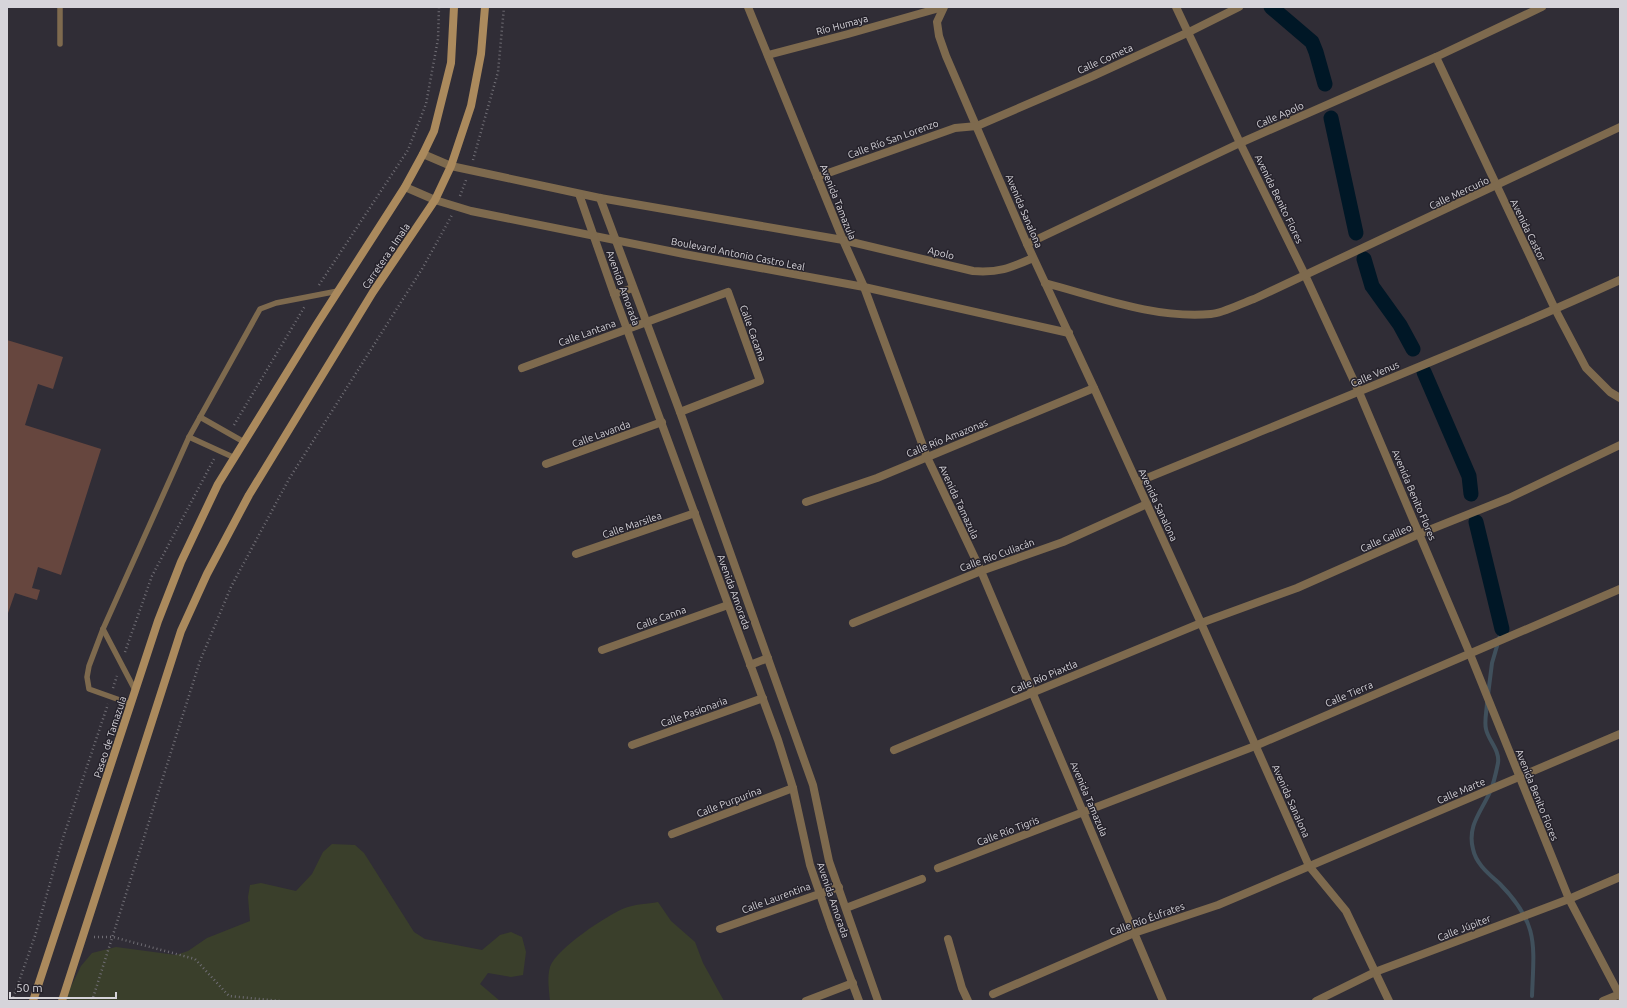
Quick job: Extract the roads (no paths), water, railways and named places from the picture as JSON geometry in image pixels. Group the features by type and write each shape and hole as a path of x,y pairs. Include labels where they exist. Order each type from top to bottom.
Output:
{"main road":[{"name":"Carretera a Imala","path":"218,484 338,291 405,187 423,154 434,131 451,63 454,7"},
{"name":"Carretera a Imala","path":"62,1001 181,631 207,574 249,495 373,292 435,200 452,166 471,106 481,54 485,7"},
{"name":"Paseo de Tamazula","path":"33,1001 158,621 181,562 218,484"}],"street":[{"name":"Avenida Tamazula","path":"748,7 843,240 864,287 927,457 981,571 1163,1001"},
{"name":"Río Humaya","path":"768,55 944,7"},
{"name":"Avenida Sanalona","path":"944,7 937,22 939,36 946,56 1033,258 1147,504 1309,866 1346,911 1389,1001"},
{"name":"Avenida Benito Flores","path":"1176,7 1240,143 1305,275 1359,392 1470,654 1569,899 1620,994"},
{"name":"Calle Cometa","path":"977,126 1093,76 1189,32 1239,7"},
{"name":"Calle Apolo","path":"1027,244 1240,143 1436,57 1542,7"},
{"name":"Avenida Castor","path":"1436,57 1555,309 1586,368 1610,392 1620,398"},
{"name":"Calle Río San Lorenzo","path":"817,177 955,128 977,126"},
{"name":"Calle Mercurio","path":"1045,283 1134,307 1167,313 1212,314 1254,299 1620,127"},
{"path":"423,154 452,166 579,194 843,240"},
{"name":"Boulevard Antonio Castro Leal","path":"405,187 435,200 471,211 684,254 864,287 1069,333"},
{"name":"Avenida Amorada","path":"579,194 614,294 763,698 793,788 810,865 859,1001"},
{"name":"Avenida Amorada","path":"600,198 680,412 813,785 829,861 878,1001"},
{"name":"Apolo","path":"843,240 973,271 992,272 1010,268 1033,258"},
{"name":"Calle Venus","path":"1136,482 1359,392 1620,280"},
{"path":"614,294 633,288"},
{"name":"Calle Lantana","path":"522,368 728,292"},
{"name":"Calle Cacama","path":"680,412 760,381 728,292"},
{"name":"Calle Río Amazonas","path":"806,502 877,478 1094,388"},
{"name":"Calle Lavanda","path":"546,464 662,422"},
{"name":"Calle Galileo","path":"1201,623 1297,588 1419,534 1509,498 1620,445"},
{"name":"Calle Río Culiacán","path":"853,622 981,571 1063,542 1147,504"},
{"name":"Calle Marsilea","path":"576,554 695,514"},
{"name":"Calle Tierra","path":"1084,812 1255,746 1620,589"},
{"name":"Calle Canna","path":"602,650 728,605"},
{"name":"Calle Río Piaxtla","path":"894,750 1201,623"},
{"path":"750,665 768,658"},
{"name":"Calle Pasionaria","path":"632,745 763,698"},
{"name":"Calle Marte","path":"1309,866 1620,734"},
{"name":"Calle Purpurina","path":"672,834 793,788"},
{"name":"Calle Río Tigris","path":"938,868 1084,812"},
{"name":"Calle Río Éufrates","path":"992,994 1134,933 1218,905 1309,866"},
{"name":"Calle Júpiter","path":"1316,1001 1375,972 1569,899 1620,877"},
{"path":"846,908 922,879"},
{"name":"Calle Laurentina","path":"720,929 839,887"},
{"path":"948,939 962,988 968,1001"},
{"path":"806,1001 853,983"},
{"path":"1602,1001 1620,994"}],"lane":[{"path":"60,7 60,44"},
{"path":"131,704 110,698 89,688 87,677 88,666 188,437 260,309 276,303 311,298 338,291"},
{"path":"200,417 244,442"},
{"path":"188,437 234,458"},
{"path":"103,629 135,690"}],"waterway":[{"path":"1271,7 1312,42 1325,84"},
{"path":"1331,118 1356,233"},
{"path":"1364,259 1372,286 1400,325 1413,349"},
{"path":"1424,372 1469,476 1471,494"},
{"path":"1476,522 1502,629"},
{"path":"1488,695 1492,663 1502,629"},
{"path":"1487,702 1485,726 1487,733 1496,749 1498,763 1491,789 1473,826 1473,849 1480,864 1513,898 1528,923 1533,948 1532,996"}]}
